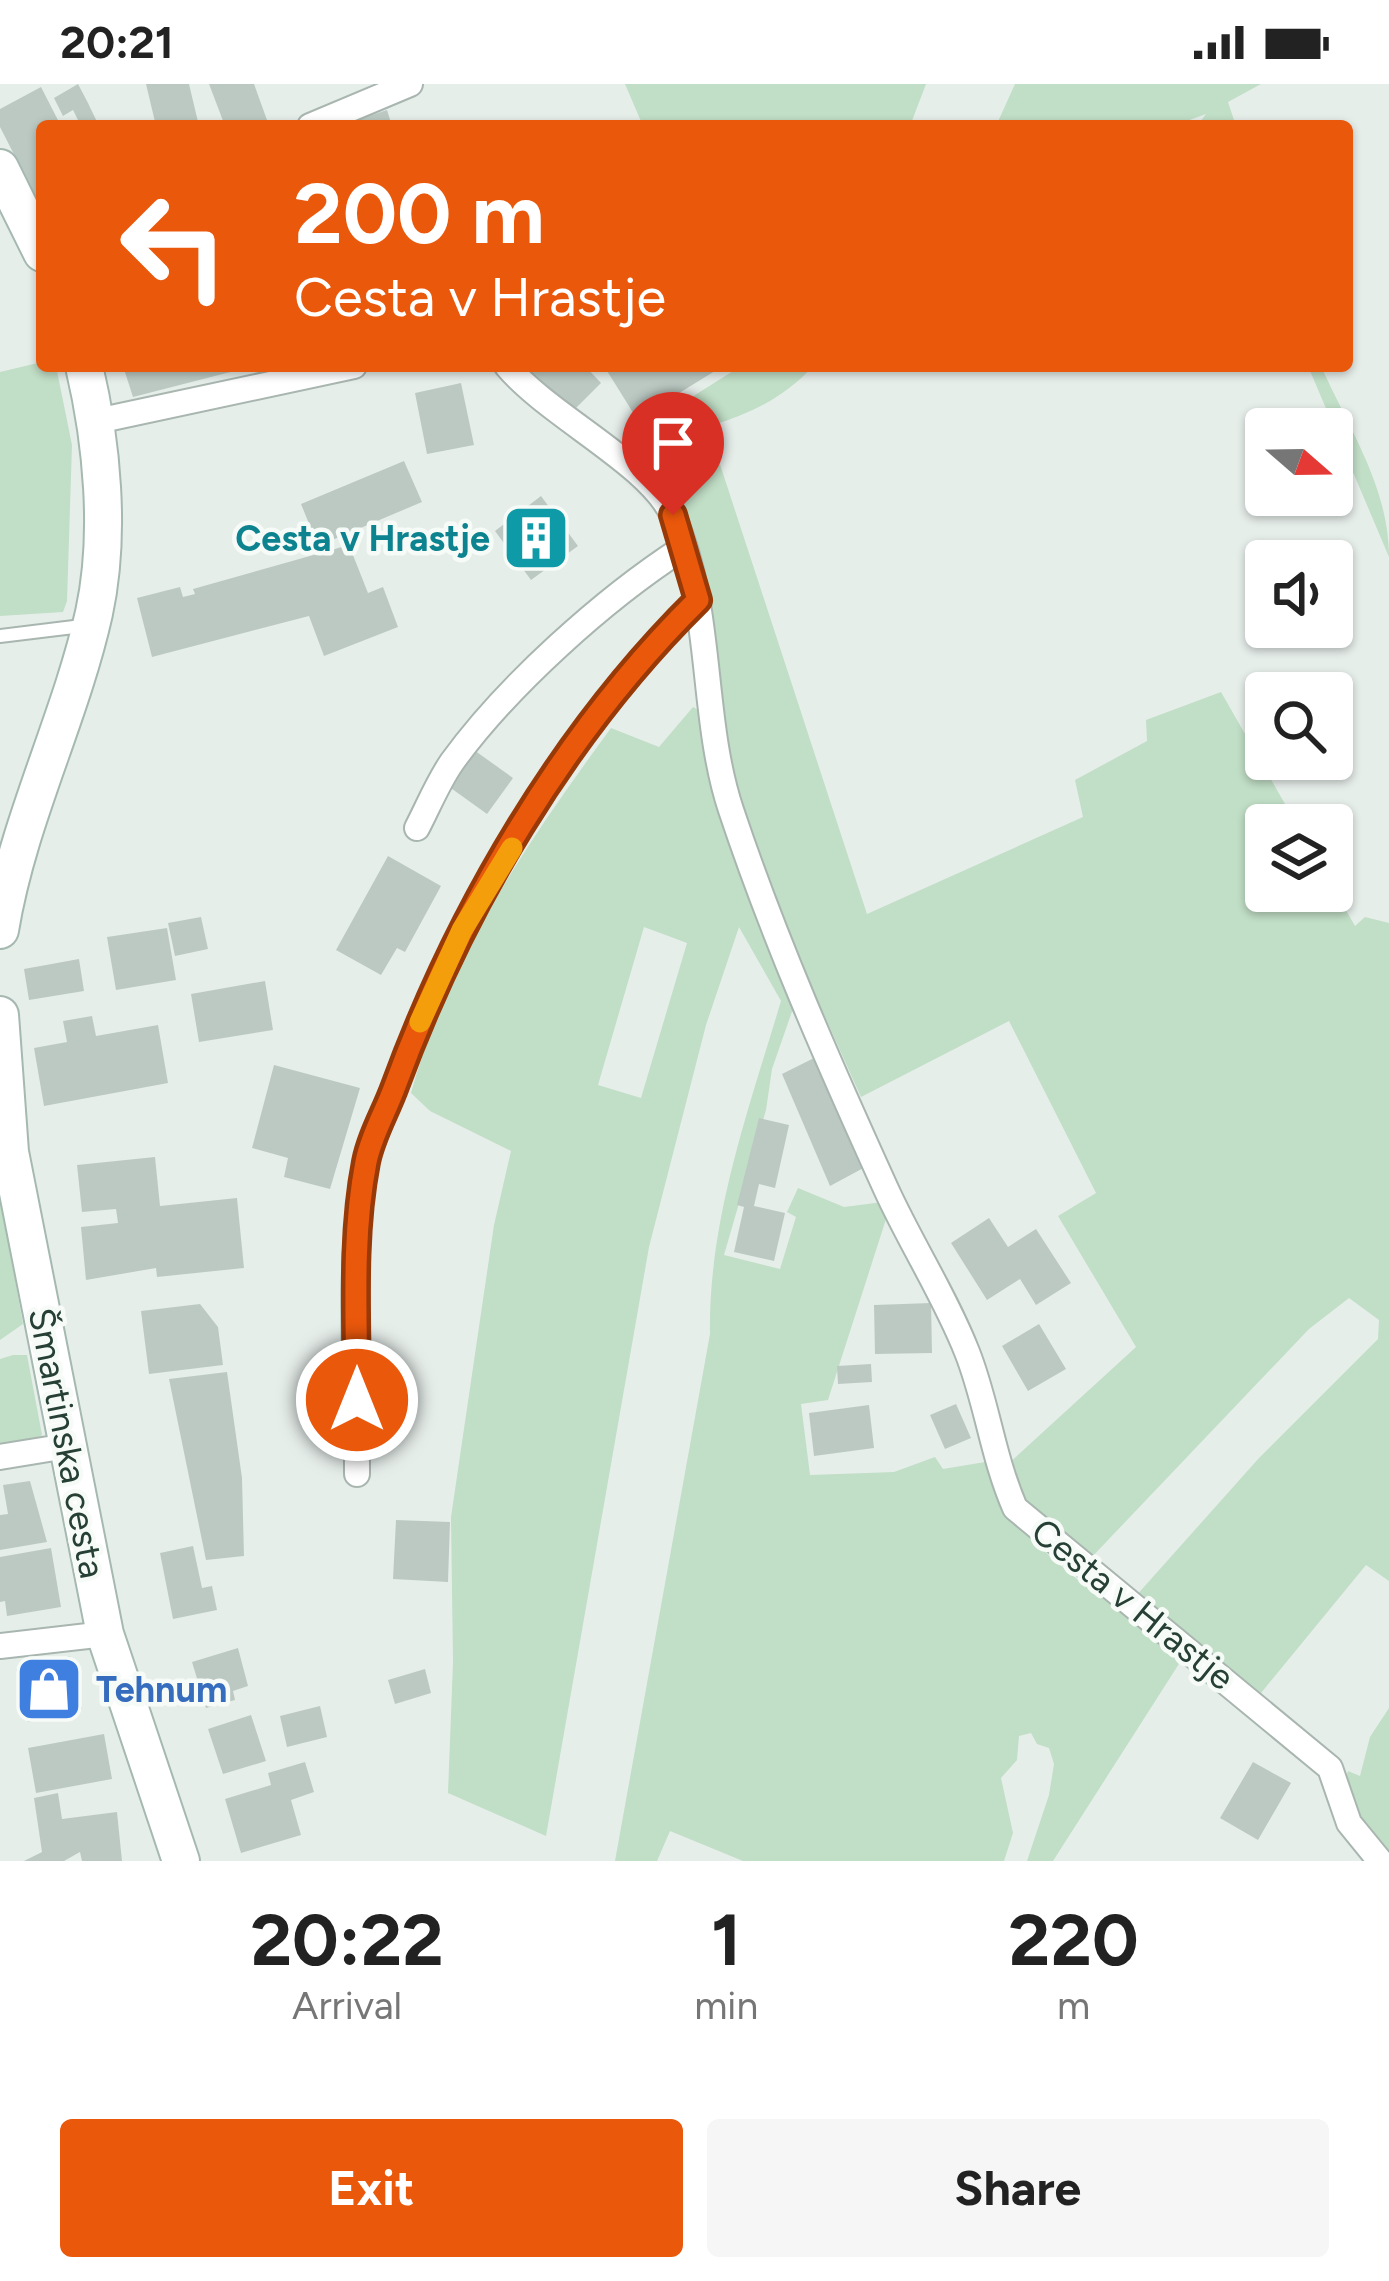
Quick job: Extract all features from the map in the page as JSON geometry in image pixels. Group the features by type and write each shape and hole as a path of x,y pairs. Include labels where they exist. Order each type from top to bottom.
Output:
{"main road":[{"path":"0,169 36,241"},
{"path":"0,930 24,832 90,626 101,513 97,421 85,372"},
{"name":"Šmartinska cesta","path":"0,1015 10,1152 106,1634 181,1861"}],"street":[{"path":"324,120 410,84"},
{"path":"97,421 326,372"},
{"name":"Cesta v Hrastje","path":"511,372 525,390 652,482 673,515 698,600 729,804 886,1191 968,1354 993,1456 1015,1508 1330,1768 1349,1823 1380,1861"},
{"path":"417,828 450,764 500,708 645,572 682,548"},
{"path":"357,1474 359,1204 367,1156 462,930 578,740 660,637 698,600"},
{"path":"0,1457 67,1446"},
{"path":"0,1646 106,1634"}],"lane":[{"path":"0,636 90,626"}],"green space":[{"path":"625,84 926,84 912,120 640,120"},
{"path":"1015,84 1261,84 1228,102 1234,120 1202,120 1206,114 1190,120 999,120"},
{"path":"36,363 36,372 57,372 72,445 63,612 0,616 0,372"},
{"path":"732,372 807,372 780,395 742,415 657,436 646,426"},
{"path":"1311,372 1324,372 1341,408 1326,408"},
{"path":"1353,432 1375,482 1389,557 1353,472"},
{"path":"713,443 867,914 1083,817 1075,780 1147,741 1146,720 1221,692 1245,734 1245,780 1271,780 1285,804 1245,804 1245,912 1347,912 1355,926 1365,917 1389,923 1389,1581 1366,1565 1261,1693 1135,1597 1259,1458 1378,1339 1379,1320 1349,1298 1309,1329 1089,1560 1022,1500 1006,1466 1136,1347 1058,1216 1096,1193 1009,1021 861,1097 758,868 730,761 711,600 693,530 644,462 667,447"},
{"path":"693,707 707,715 796,1000 772,1069 766,1110 724,1255 780,1269 796,1217 787,1212 798,1188 844,1207 883,1202 887,1216 828,1400 801,1404 810,1475 894,1472 935,1457 943,1469 985,1462 1018,1523 1042,1548 1184,1656 1053,1861 1027,1861 1054,1764 1049,1748 1037,1744 1031,1733 1019,1736 1017,1760 1001,1778 1013,1833 1004,1861 743,1861 670,1831 657,1861 615,1861 710,1334 723,1207 781,1001 739,927 706,1025 649,1247 546,1836 448,1793 451,1517 494,1225 511,1151 430,1111 411,1093 469,947 521,857 580,771 611,728 659,747","holes":["644,927 687,943 641,1098 598,1085"]},
{"path":"0,1196 23,1324 0,1340"},
{"path":"27,1355 42,1435 29,1444 0,1448 0,1359"},
{"path":"1389,1708 1389,1859 1364,1826 1346,1777 1348,1771 1360,1776 1370,1737"}],"building":[{"path":"78,84 96,120 78,120 73,110 63,116 54,98"},
{"path":"146,84 189,84 198,120 155,120"},
{"path":"209,84 254,84 267,120 223,120"},
{"path":"41,87 58,120 36,120 36,197 0,127 0,109"},
{"path":"387,110 390,120 357,120"},
{"path":"125,372 230,372 133,397"},
{"path":"526,372 591,372 601,383 568,416"},
{"path":"608,372 713,372 637,419"},
{"path":"461,383 474,445 427,454 415,393"},
{"path":"404,461 422,502 318,546 301,504"},
{"name":"Cesta v Hrastje","path":"541,496 578,546 531,580 495,531"},
{"path":"349,545 368,593 383,587 398,627 324,656 309,616 152,657 137,598 180,587 183,597 195,594 193,589"},
{"path":"474,750 513,778 487,814 448,786"},
{"path":"388,856 441,886 405,952 397,948 381,975 336,950"},
{"path":"201,917 208,949 175,956 168,923"},
{"path":"167,928 176,980 116,990 107,937"},
{"path":"79,959 84,991 29,1000 24,969"},
{"path":"265,981 273,1030 199,1042 191,994"},
{"path":"92,1016 96,1036 158,1025 168,1083 44,1106 34,1048 67,1042 63,1021"},
{"path":"816,1057 869,1165 830,1186 782,1074"},
{"path":"274,1065 360,1088 330,1189 284,1177 288,1158 252,1148"},
{"path":"759,1118 789,1125 775,1188 759,1184 754,1206 785,1213 774,1261 734,1252 744,1207 737,1205"},
{"path":"155,1157 160,1206 237,1198 244,1268 157,1277 156,1268 86,1280 81,1227 118,1223 116,1209 82,1212 77,1165"},
{"path":"989,1218 1008,1247 1036,1229 1071,1283 1036,1305 1020,1279 987,1300 951,1243"},
{"path":"931,1303 932,1353 875,1354 874,1305"},
{"path":"200,1304 218,1327 223,1365 149,1374 141,1311"},
{"path":"1039,1324 1066,1369 1028,1391 1002,1346"},
{"path":"871,1364 872,1382 838,1384 837,1366"},
{"path":"227,1372 242,1478 244,1556 206,1560 169,1379"},
{"path":"956,1404 971,1438 945,1449 930,1415"},
{"path":"869,1405 874,1448 814,1456 809,1413"},
{"path":"30,1481 47,1542 0,1550 0,1515 8,1514 3,1485"},
{"path":"396,1520 450,1522 448,1582 393,1579"},
{"path":"193,1546 202,1588 212,1586 217,1610 173,1619 160,1553"},
{"path":"51,1548 61,1607 7,1616 5,1601 0,1602 0,1557"},
{"path":"238,1648 248,1686 233,1691 235,1700 206,1708 192,1662"},
{"name":"Tehnum","path":"70,1656 82,1709 28,1722 16,1669"},
{"path":"425,1669 431,1693 395,1704 388,1680"},
{"path":"320,1706 327,1737 287,1747 280,1716"},
{"path":"251,1715 266,1761 223,1774 208,1729"},
{"path":"104,1734 112,1779 36,1793 28,1748"},
{"path":"305,1762 314,1792 291,1800 301,1835 241,1853 225,1799 271,1785 268,1773"},
{"path":"1253,1762 1291,1783 1258,1840 1220,1818"},
{"path":"58,1793 62,1819 117,1812 122,1861 82,1861 80,1852 64,1861 24,1861 42,1852 34,1798"}],"slow traffic":[{"path":"420,1022 462,930 512,848"}],"place":[{"name":"Cesta v Hrastje","path":"536,538"},
{"name":"Tehnum","path":"49,1689"}],"route":[{"path":"357,1400 359,1204 367,1156 462,930 578,740 660,637 698,600 673,515"}]}
